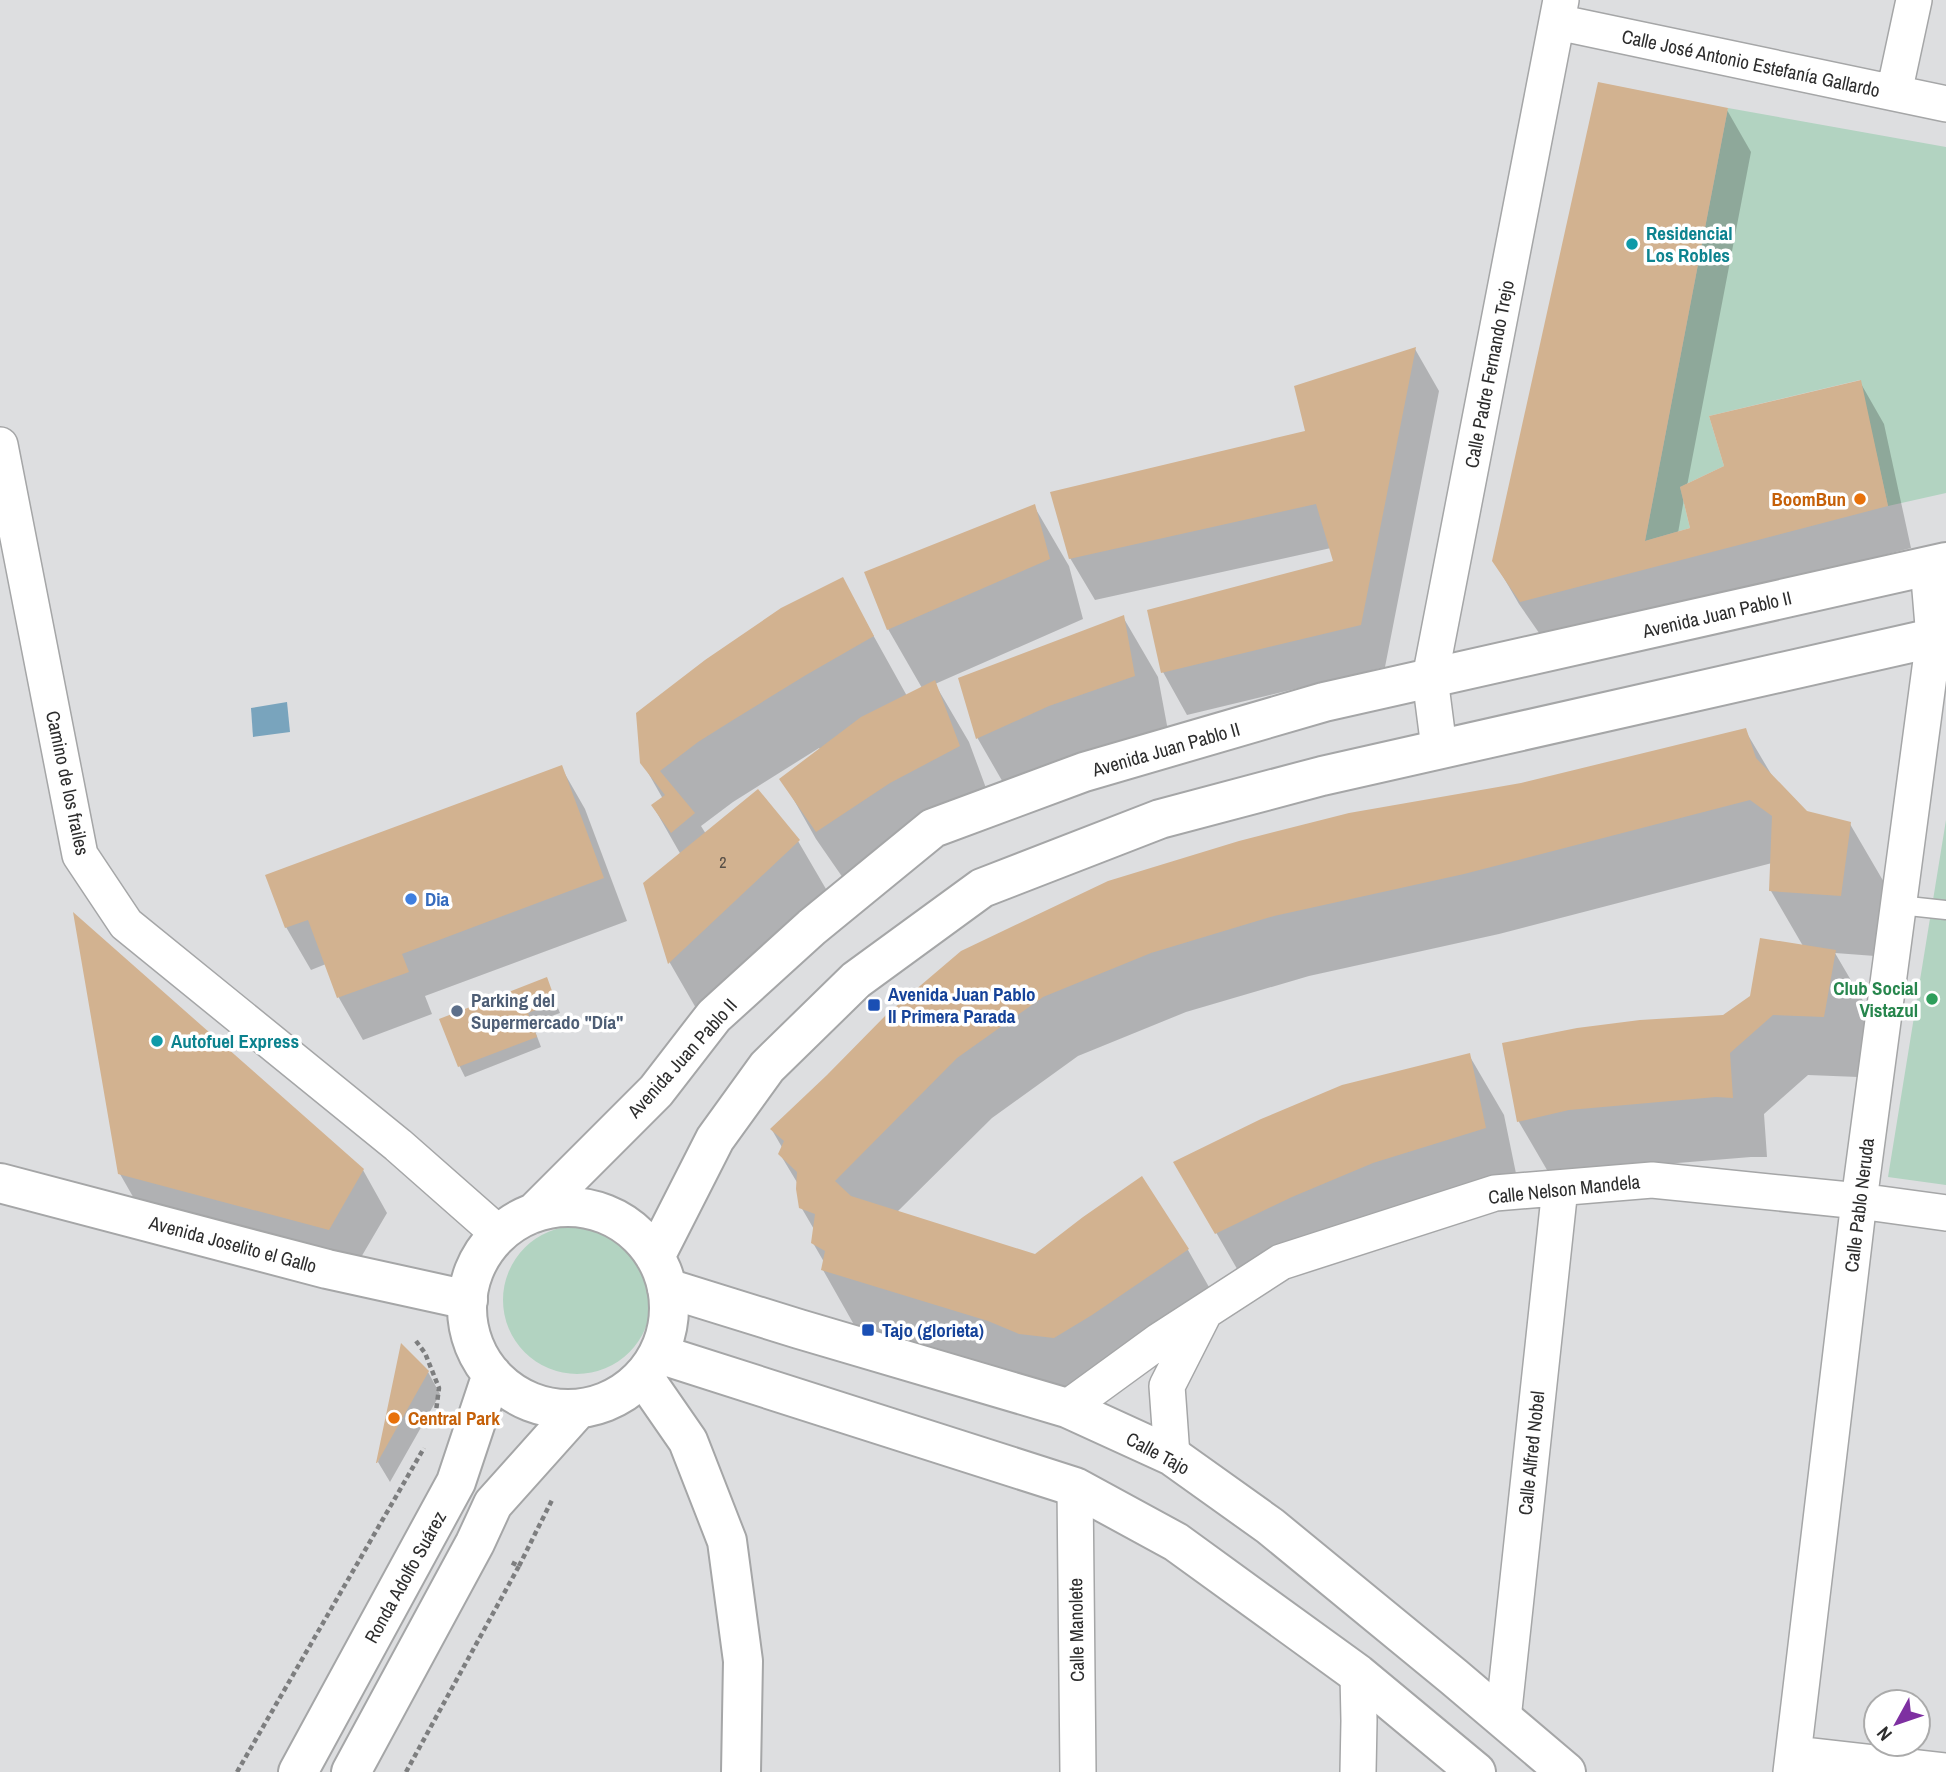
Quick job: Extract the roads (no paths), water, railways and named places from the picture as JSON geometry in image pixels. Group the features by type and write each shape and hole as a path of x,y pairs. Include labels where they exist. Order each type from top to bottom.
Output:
{"main road":[{"name":"Avenida Juan Pablo II","path":"534,1213 656,1091 714,1016 812,927 933,828 1083,772 1324,702 1937,564"},
{"path":"661,1273 715,1139 767,1067 856,980 982,888 1160,819 1361,766 1940,637"},
{"name":"Avenida Joselito el Gallo","path":"0,1183 327,1269 468,1300"},
{"path":"562,1207 590,1209 616,1219 638,1235 661,1273 669,1321 651,1365 624,1392 602,1404 578,1409 546,1407 516,1395 492,1374 477,1352 469,1327 468,1300 473,1275 484,1252 499,1234 534,1213 562,1207"},
{"name":"Calle Tajo","path":"661,1273 799,1329 1067,1408 1172,1456 1270,1526 1566,1772"},
{"path":"651,1365 1075,1487 1176,1542 1358,1674 1476,1772"},
{"path":"651,1365 688,1441 727,1541 743,1661 741,1772"},
{"name":"Ronda Adolfo Suárez","path":"298,1772 456,1482 492,1374"},
{"path":"351,1772 494,1504 578,1409"}],"street":[{"path":"1895,93 1914,0"},
{"name":"Calle José Antonio Estefanía Gallardo","path":"1559,11 1946,104"},
{"name":"Calle Padre Fernando Trejo","path":"1439,748 1430,678 1559,11"},
{"name":"Camino de los frailes","path":"0,445 80,855 127,925 398,1145 499,1234"},
{"name":"Calle Pablo Neruda","path":"1792,1763 1859,1201 1899,905 1940,637 1937,564"},
{"name":"Calle Nelson Mandela","path":"1067,1408 1159,1341 1281,1262 1495,1193 1652,1180 1859,1201 1946,1213"},
{"name":"Calle Alfred Nobel","path":"1503,1719 1560,1188"},
{"path":"1172,1456 1167,1386 1204,1312"},
{"name":"Calle Manolete","path":"1075,1487 1078,1772"},
{"path":"1358,1674 1358,1772"},
{"path":"1792,1763 1946,1770"}],"lane":[{"path":"1899,905 1946,910"}],"water":[{"path":"287,702 290,732 253,737 251,708"}],"place":[{"name":"Residencial Los Robles","path":"1632,244"},
{"name":"BoomBun","path":"1860,499"},
{"name":"Dia","path":"411,899"},
{"name":"Club Social Vistazul","path":"1932,999"},
{"name":"Avenida Juan Pablo II Primera Parada","path":"874,1005"},
{"name":"Parking del Supermercado \"Día\"","path":"457,1011"},
{"name":"Autofuel Express","path":"157,1041"},
{"name":"Tajo (glorieta)","path":"868,1330"},
{"name":"Central Park","path":"394,1418"}]}
